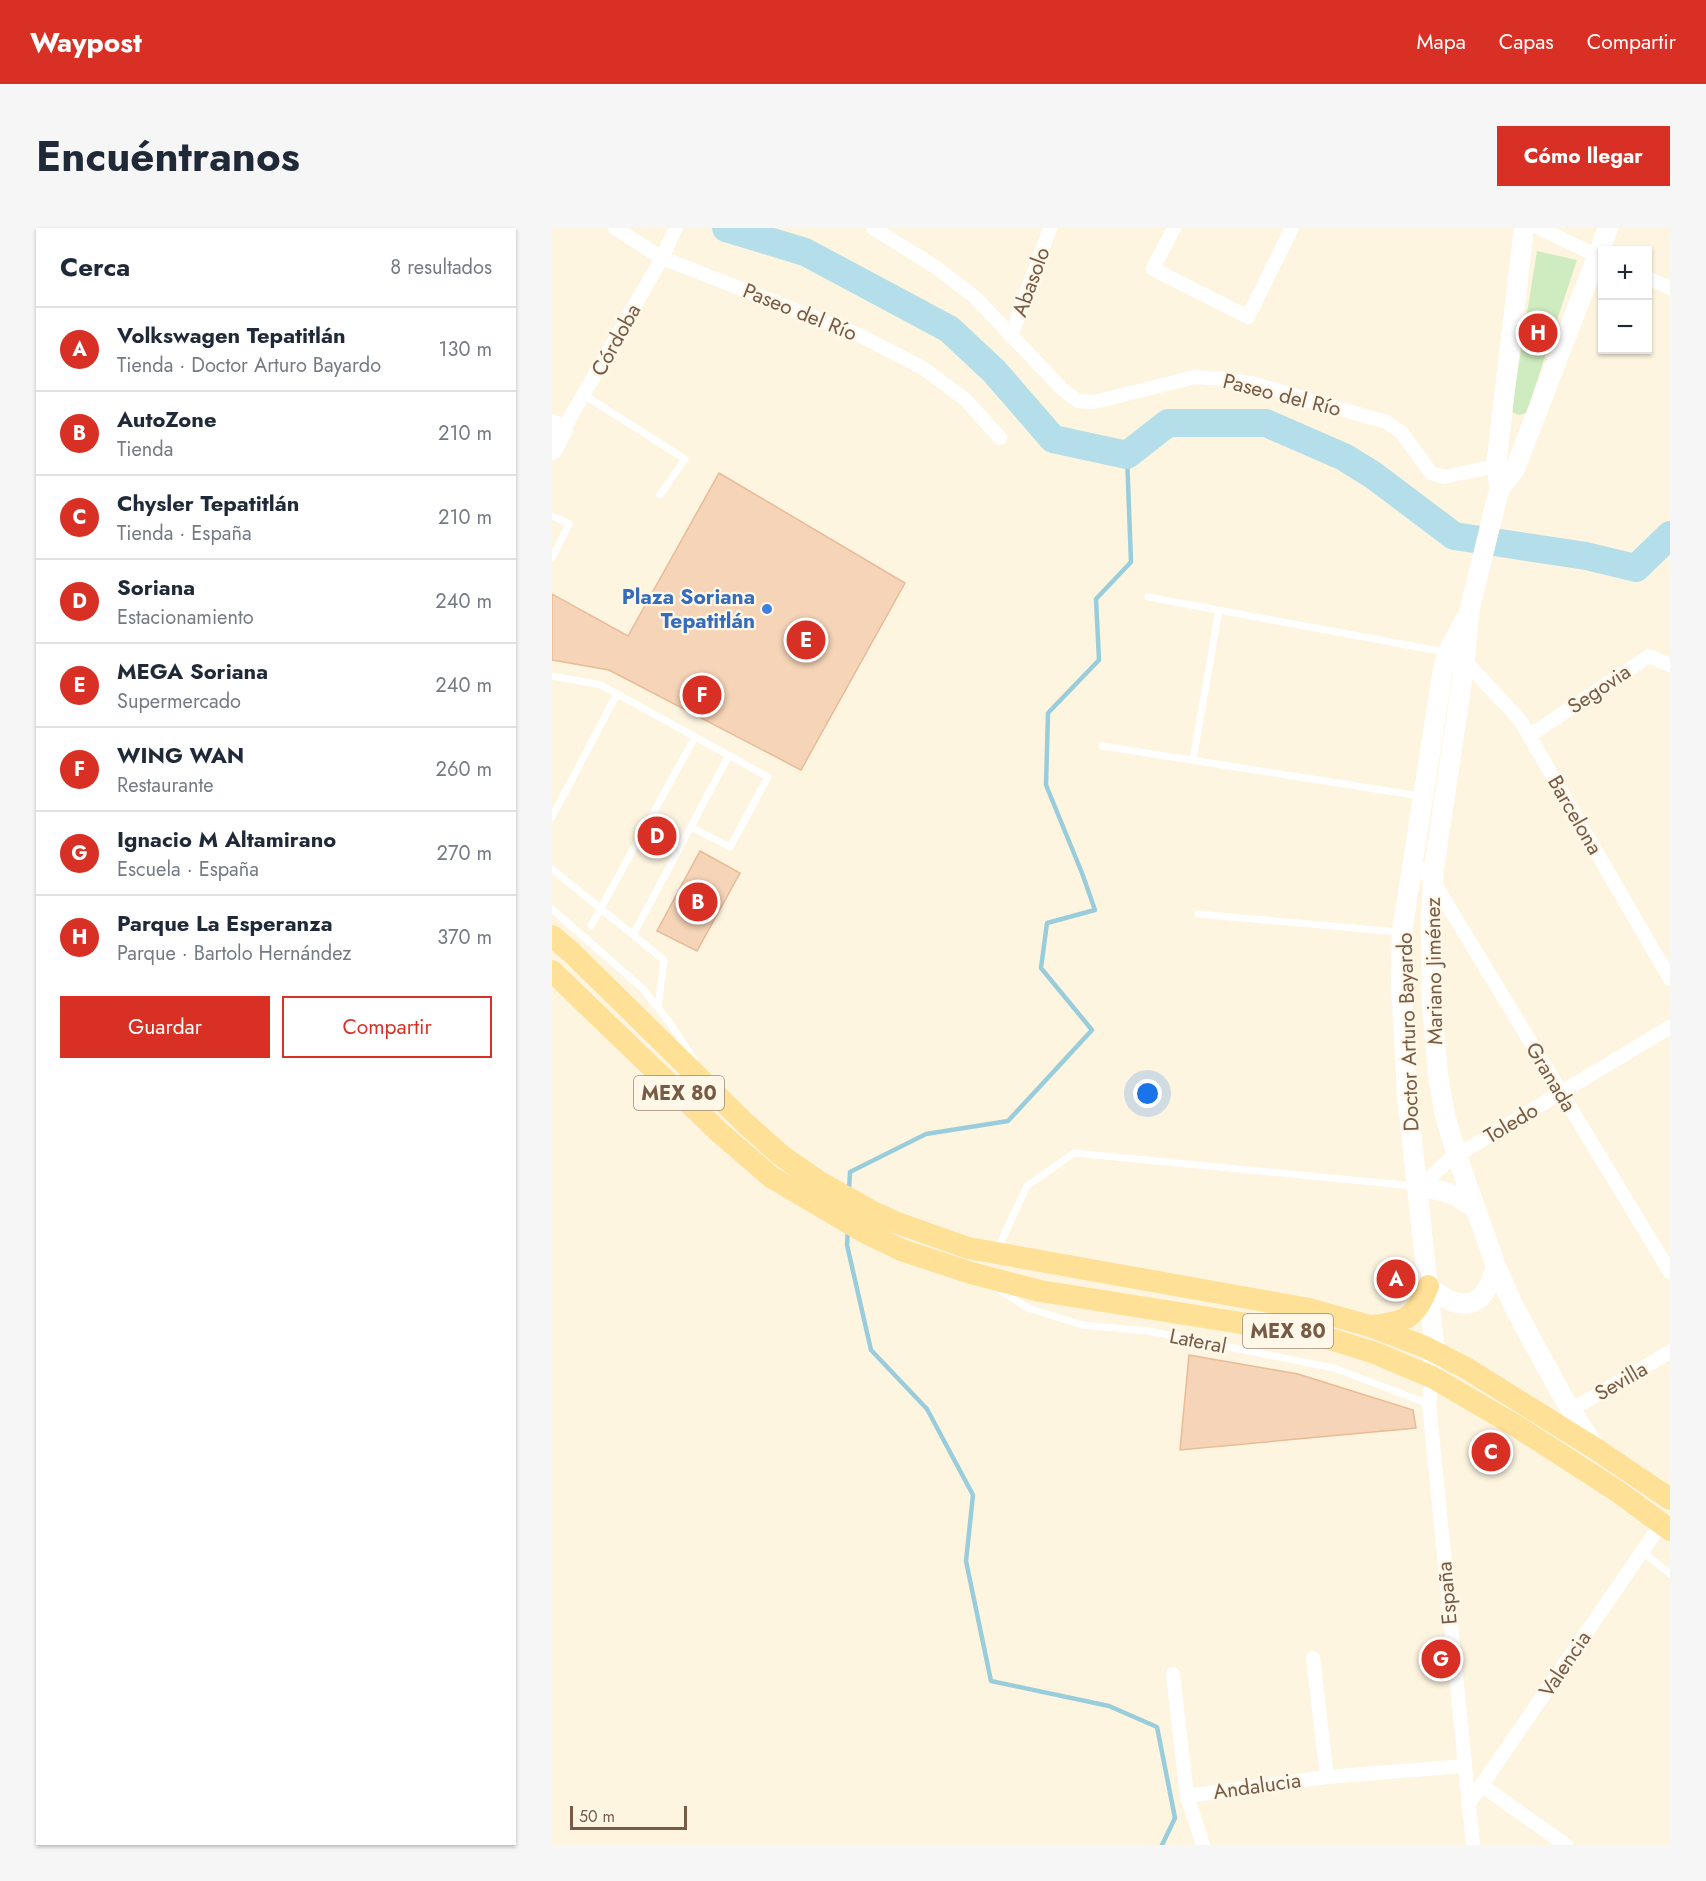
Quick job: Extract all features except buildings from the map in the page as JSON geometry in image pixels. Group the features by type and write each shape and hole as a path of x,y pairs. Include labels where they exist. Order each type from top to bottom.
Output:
{"main road":[{"name":"MEX 80","path":"552,936 718,1097 783,1156 815,1192 866,1233 904,1251 971,1273 1040,1291 1327,1338 1375,1353 1432,1377 1516,1426 1617,1491 1665,1527"},
{"name":"MEX 80","path":"552,971 720,1133 771,1177 968,1248 1309,1309 1370,1326 1435,1352 1466,1368 1596,1449 1670,1499"},
{"path":"1370,1326 1395,1323 1413,1314 1421,1304 1428,1286"}],"street":[{"name":"Paseo del Río","path":"615,228 665,252 857,334 923,368 966,400 1000,438"},
{"name":"Córdoba","path":"552,450 557,427 585,395 665,252 676,228"},
{"name":"Paseo del Río","path":"873,228 934,266 975,297 1062,389 1078,401 1094,402 1195,377 1225,379 1255,384 1386,422 1401,432 1431,473 1437,475 1444,477 1505,468"},
{"name":"Abasolo","path":"1011,336 1050,228"},
{"path":"1174,228 1153,269 1248,317 1292,228"},
{"path":"1505,468 1524,228"},
{"path":"1539,228 1598,256"},
{"path":"1603,246 1608,228"},
{"path":"1505,468 1598,261"},
{"path":"1652,280 1670,288"},
{"name":"Mariano Jiménez","path":"1505,468 1469,612 1466,661 1433,881 1431,940 1434,1038 1445,1114 1474,1208 1496,1266 1519,1316 1571,1410 1596,1449"},
{"name":"Doctor Arturo Bayardo","path":"1432,1377 1435,1352 1416,1186 1404,1042 1402,932 1443,669 1448,652 1469,612"},
{"path":"1448,652 1466,661"},
{"name":"Segovia","path":"1529,736 1649,656 1670,665"},
{"name":"Barcelona","path":"1466,661 1520,720 1670,979"},
{"name":"Granada","path":"1412,860 1433,881 1670,1272"},
{"name":"Toledo","path":"1416,1186 1425,1182 1457,1156 1670,1028"},
{"path":"1416,1186 1447,1191 1459,1196 1474,1208"},
{"path":"1428,1286 1442,1298 1453,1302 1472,1302 1488,1290 1496,1266"},
{"name":"Sevilla","path":"1571,1410 1670,1352"},
{"name":"España","path":"1432,1377 1430,1404 1473,1845"},
{"name":"Valencia","path":"1468,1805 1642,1551 1665,1527"},
{"name":"Andalucia","path":"1312,1658 1327,1777"},
{"path":"1173,1674 1187,1796 1203,1845"},
{"name":"Andalucia","path":"1187,1796 1327,1777 1464,1766"},
{"path":"1482,1785 1566,1845"}],"lane":[{"path":"585,395 685,459 660,495"},
{"path":"552,516 569,524 552,558"},
{"path":"1148,597 1448,652"},
{"path":"1193,760 1219,610"},
{"path":"552,676 602,685 728,757 768,777 730,847 691,826"},
{"path":"552,818 617,694"},
{"path":"591,926 695,737"},
{"path":"1102,746 1422,797"},
{"path":"633,935 728,757"},
{"path":"552,869 664,960 657,1007"},
{"path":"552,909 642,988 670,1023 718,1097"},
{"path":"1198,914 1402,932"},
{"path":"996,1254 1027,1186 1074,1154 1416,1186"},
{"name":"Lateral","path":"971,1273 1028,1308 1082,1325 1149,1331 1334,1368 1430,1404"},
{"path":"1642,1551 1670,1574"}],"green space":[{"path":"1537,251 1577,260 1528,408 1526,413 1519,415 1512,412 1512,407"}],"waterway":[{"path":"726,228 805,252 949,329 994,371 1053,439 1127,455 1168,423 1266,423 1344,457 1373,475 1454,536 1586,556 1636,568 1670,535"},
{"path":"849,1191 850,1172 926,1134 1008,1121 1092,1030 1041,968 1047,923 1095,910 1046,785 1048,713 1099,660 1096,599 1131,562 1127,455"},
{"path":"848,1229 847,1245 871,1350 927,1409 973,1495 966,1561 991,1681 1109,1706 1157,1727 1175,1818 1162,1845"}],"place":[{"name":"Parque La Esperanza","path":"1538,333"},
{"name":"Plaza Soriana Tepatitlán","path":"767,609"},
{"name":"MEGA Soriana","path":"806,640"},
{"name":"WING WAN","path":"702,695"},
{"name":"Soriana","path":"657,836"},
{"name":"AutoZone","path":"698,902"},
{"name":"Volkswagen Tepatitlán","path":"1396,1279"},
{"name":"Chysler Tepatitlán","path":"1491,1452"},
{"name":"Ignacio M Altamirano","path":"1441,1659"}]}
